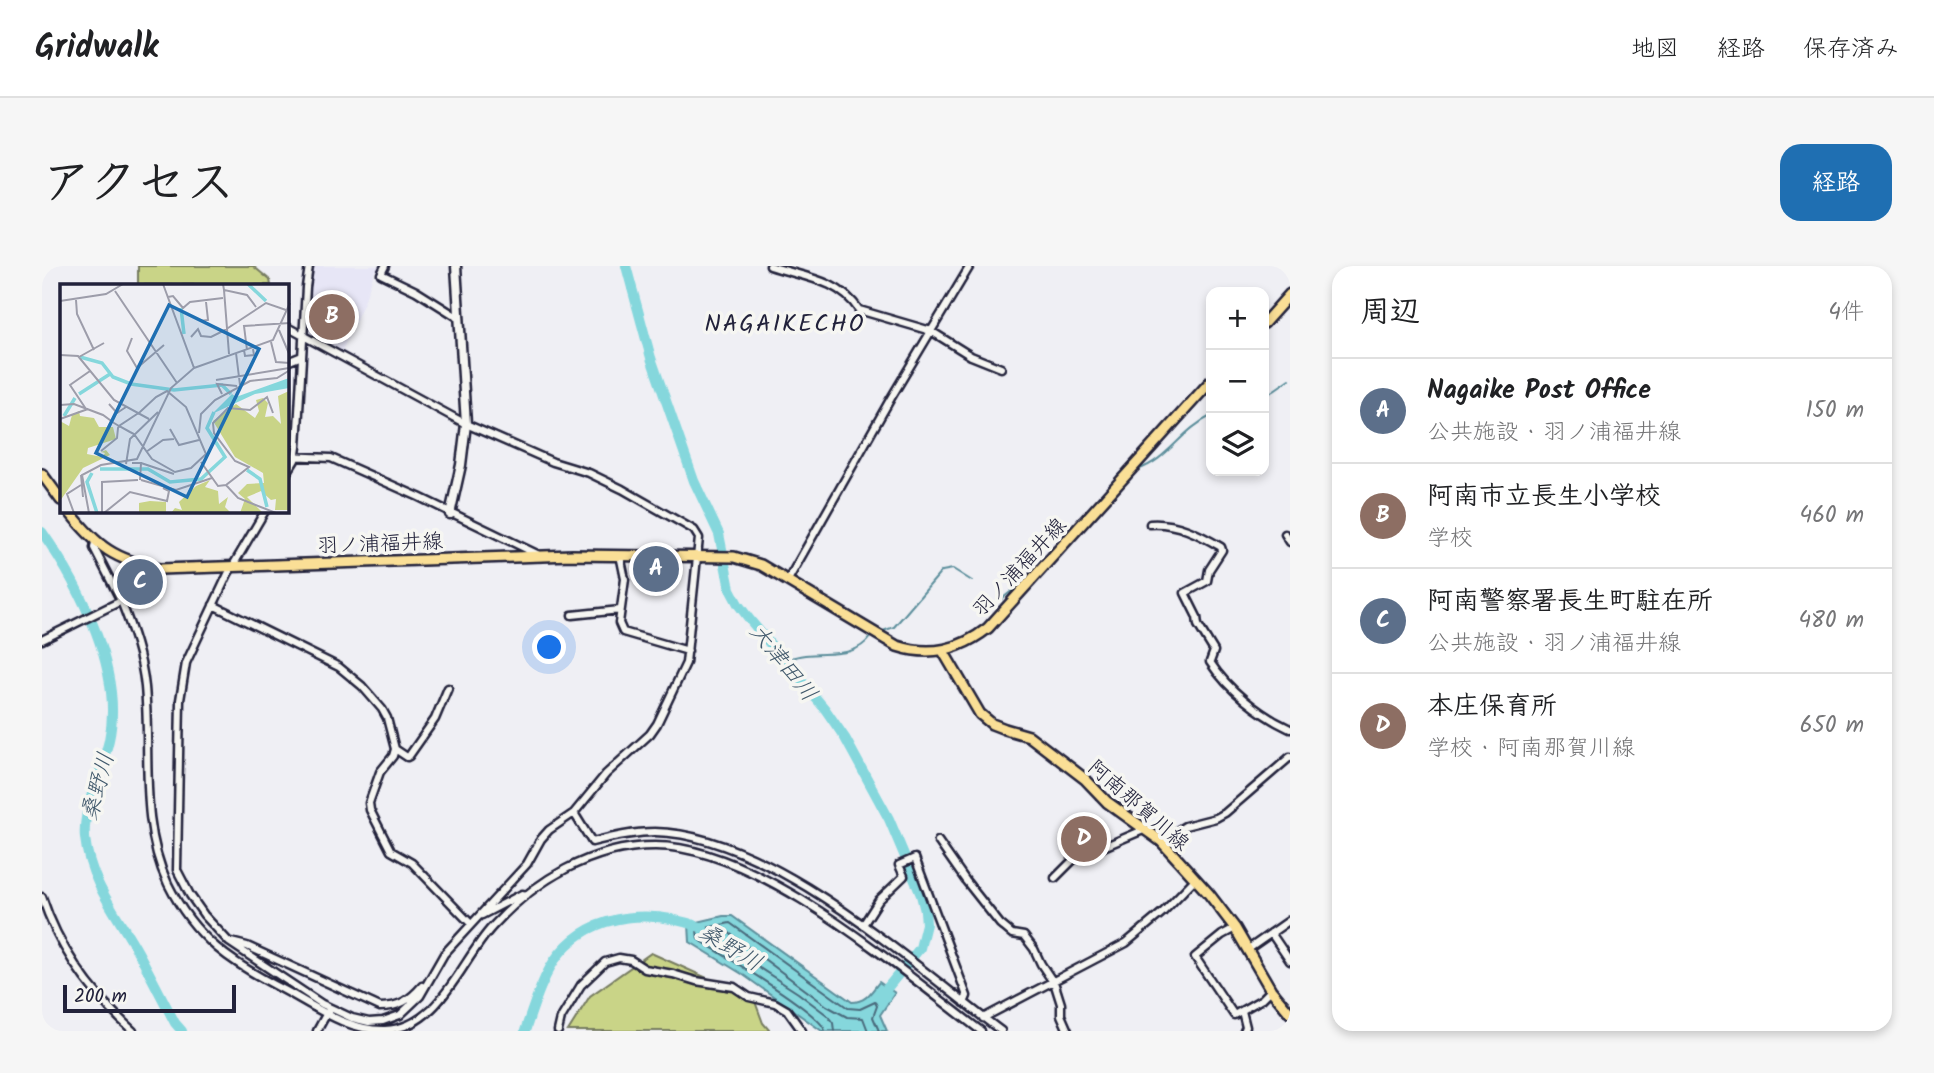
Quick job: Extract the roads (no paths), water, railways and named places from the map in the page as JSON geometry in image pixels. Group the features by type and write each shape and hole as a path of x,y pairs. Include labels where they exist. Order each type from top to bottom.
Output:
{"main road":[{"path":"1269,317 1290,294"},
{"name":"羽ノ浦福井線","path":"71,513 95,542 122,559 159,569 539,555 734,557 750,560 788,580 897,646 913,651 943,651 975,638 988,628 1206,387"},
{"path":"42,474 60,499"},
{"name":"阿南那賀川線","path":"943,651 980,714 992,724 1029,736 1085,779 1107,802 1161,841 1236,928 1271,990 1290,1013"}],"street":[{"path":"289,469 296,455 309,266"},
{"path":"385,266 381,274 416,291 459,318"},
{"path":"450,514 461,465 466,424 456,266"},
{"path":"770,266 808,276 840,289 851,297 859,310 931,331 971,356 1001,369"},
{"path":"788,580 970,266"},
{"path":"95,542 94,548 141,659 145,689 150,814 158,859 168,883 197,929 216,949 241,968 327,1013 369,1022 383,1021 400,1015 420,996 444,954 527,864 549,830 574,813 606,774 650,734 657,724 686,663 699,538 694,530 622,489 466,424 289,328"},
{"path":"289,361 302,356"},
{"path":"289,456 331,458 539,555"},
{"path":"264,513 213,605 186,663 180,699 180,810 176,864 190,895 229,942 327,1013 343,1023 386,1030 417,1021 443,997 493,926 527,895 566,867 619,849 654,846 682,848 709,856 755,874 801,900 868,944 981,1031"},
{"path":"1150,524 1163,523 1199,533 1221,547 1222,550 1206,580 1185,593 1198,625 1214,651 1210,662 1248,702 1271,720 1290,729"},
{"path":"1284,534 1290,542"},
{"path":"620,555 625,579 619,623 623,632 688,651"},
{"path":"42,640 119,602"},
{"path":"213,605 339,667 353,677 382,709 396,749 407,757 435,719 448,688"},
{"path":"572,615 620,610"},
{"path":"396,749 380,772 369,803 370,810 391,851 412,863 471,924"},
{"path":"1161,841 1185,826 1225,813 1290,757"},
{"path":"574,813 592,842 630,834 655,832 679,835 721,846 804,886 863,925 1001,1031"},
{"path":"1055,878 1073,860 1143,828"},
{"path":"938,841 1000,924 1012,934 1024,936 1034,949 1053,982 1068,1031"},
{"path":"863,925 875,905 904,876 901,864 915,859 967,996 964,1003"},
{"path":"983,1018 1131,940 1195,879"},
{"path":"480,915 522,894 527,895"},
{"path":"42,897 73,962 97,995 133,1031"},
{"path":"1247,950 1290,920"},
{"path":"1236,928 1222,935 1195,957 1234,1015 1262,999 1271,990"},
{"path":"1271,933 1290,961"},
{"path":"229,942 247,946 380,1007 398,1005 410,999 427,982"},
{"path":"558,1031 561,1018 581,985 605,962 620,958 631,960 645,969 734,987 749,997 775,1003 787,1010 802,1031"},
{"path":"1242,1011 1246,1027 1244,1031"},
{"path":"317,1031 327,1013"}],"water":[{"path":"732,916 852,1002 865,998 879,982 895,993 880,1015 887,1031 822,1031 742,974 690,942 689,924"}],"waterway":[{"name":"大津田川","path":"626,266 651,358 694,481 719,534 730,589 750,620 825,709 845,738 889,819 921,895 926,924 920,948 879,998"},
{"path":"1269,394 1290,379"},
{"path":"1137,470 1157,459 1206,419"},
{"path":"1117,476 1127,467"},
{"name":"桑野川","path":"42,532 84,604 104,659 110,686 112,714 109,740 85,827 92,869 105,898 182,1031"},
{"path":"999,601 1023,582 1061,540"},
{"path":"883,631 894,627 942,571 953,569 972,581"},
{"path":"783,660 849,651 865,643 871,636"},
{"name":"桑野川","path":"525,1031 554,961 574,939 590,929 608,922 646,916 685,922 703,928"}],"place":[{"name":"阿南市立長生小学校","path":"332,317"},
{"name":"Nagaike Post Office","path":"656,569"},
{"name":"阿南警察署長生町駐在所","path":"140,582"},
{"name":"本庄保育所","path":"1084,839"}],"district":[{"name":"NAGAIKECHO","path":"785,323"}]}
